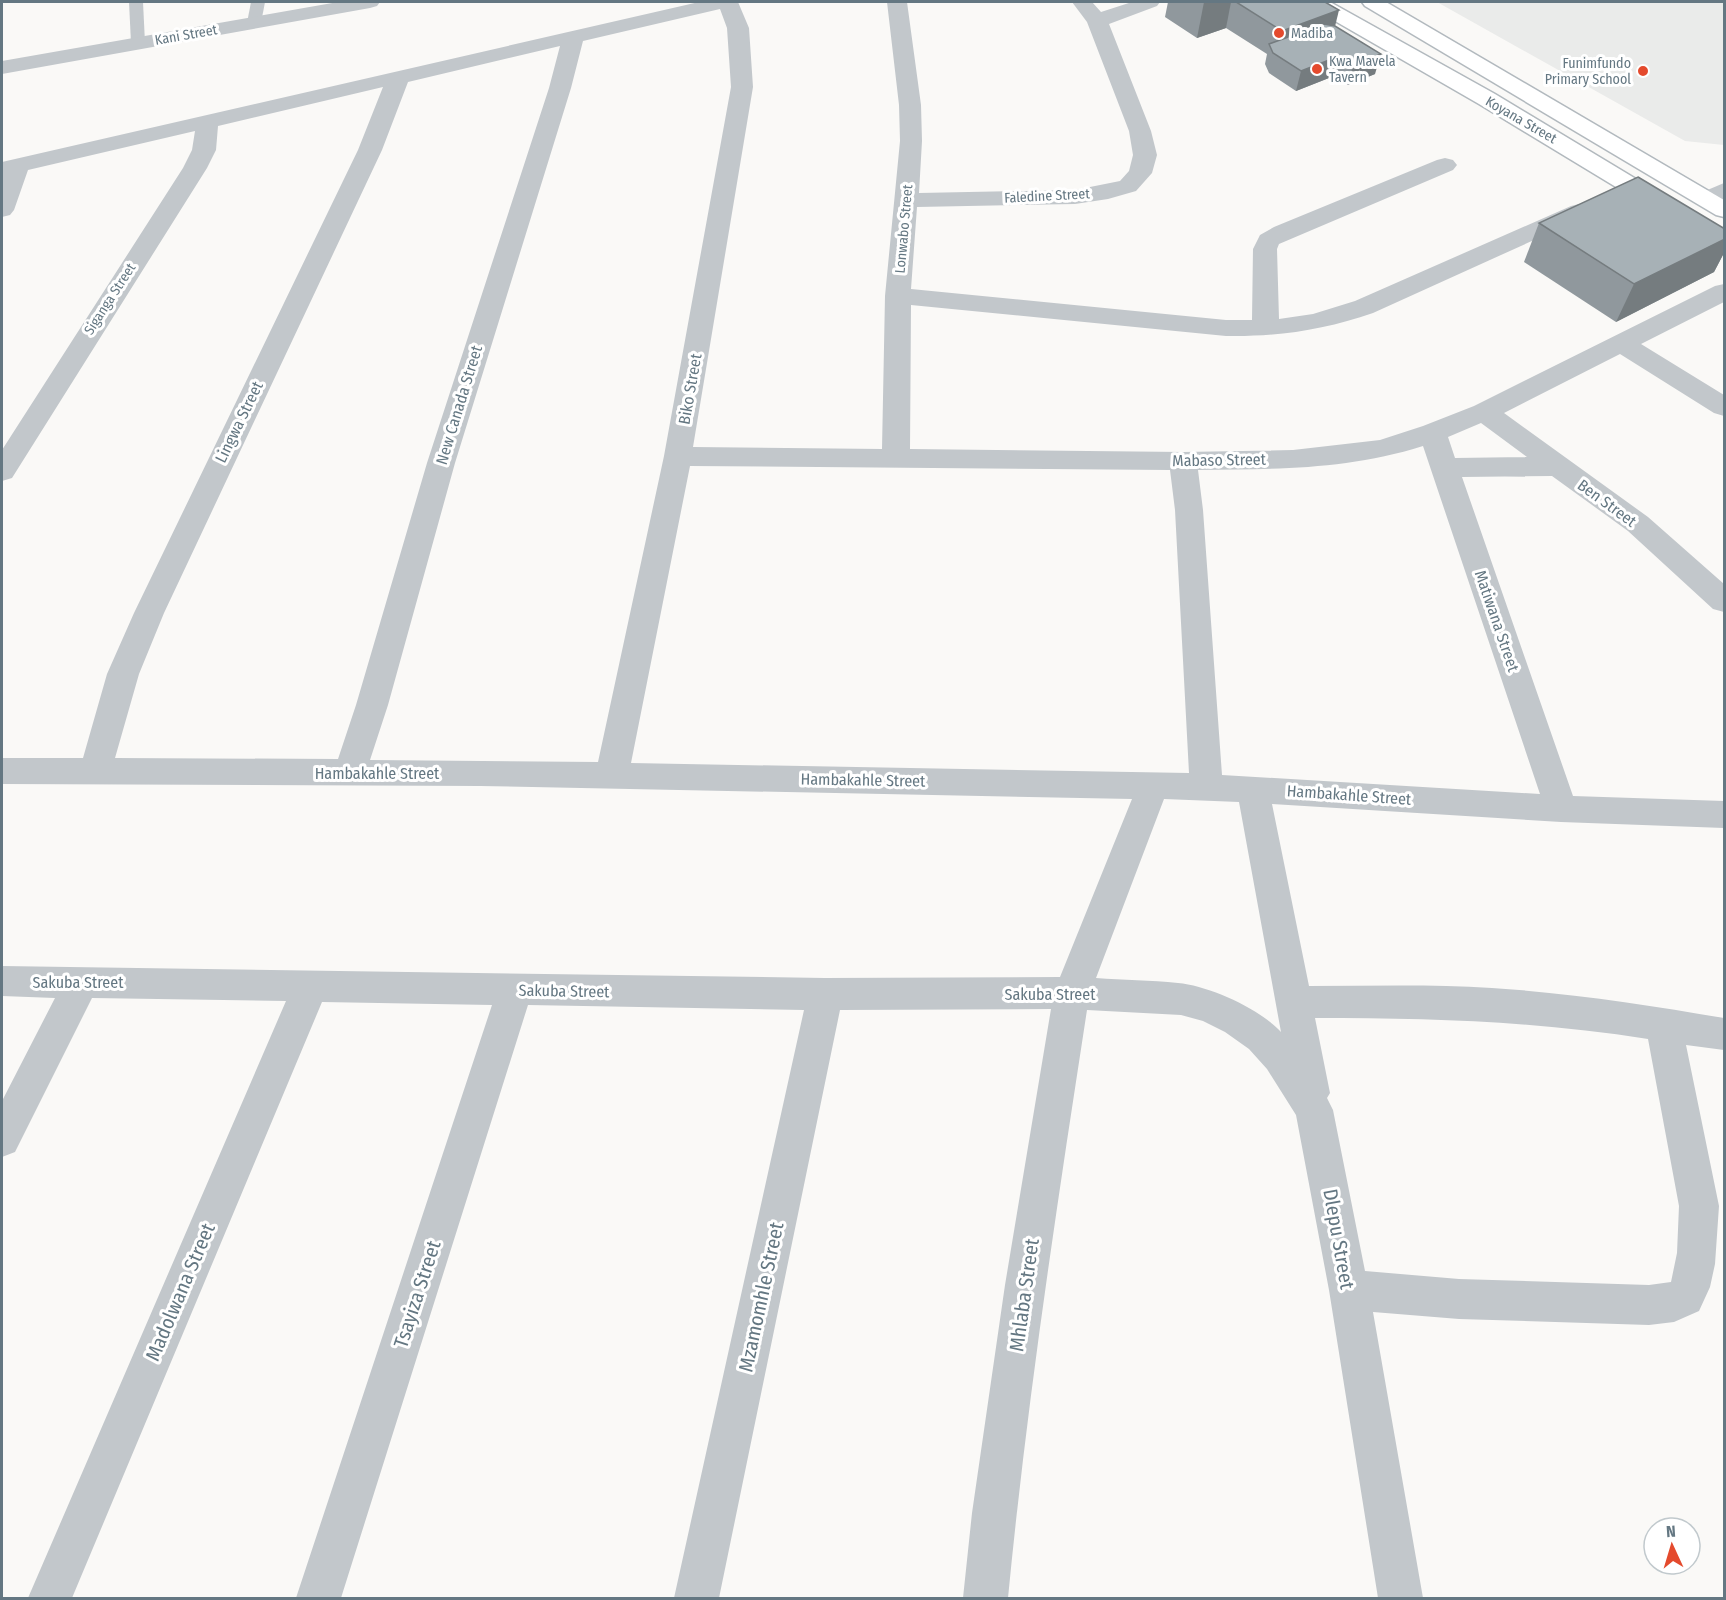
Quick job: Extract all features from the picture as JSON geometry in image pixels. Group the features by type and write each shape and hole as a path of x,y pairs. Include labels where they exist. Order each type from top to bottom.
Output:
{"main road":[{"name":"Koyana Street","path":"1316,2 1634,186 1725,242"},
{"name":"Koyana Street","path":"1372,2 1718,200"}],"street":[{"name":"Kani Street","path":"2,68 370,2"},
{"path":"2,210 10,168 726,2"},
{"name":"Biko Street","path":"612,775 678,456 742,87 738,28 726,2"},
{"name":"Lonwabo Street","path":"896,458 898,296 911,141 910,105 897,2"},
{"name":"Faledine Street","path":"907,200 1075,197 1108,192 1128,186 1140,173 1145,155 1140,131 1096,21 1082,2"},
{"path":"1096,21 1150,2"},
{"name":"New Canada Street","path":"349,774 372,705 445,452 560,88 573,38"},
{"name":"Lingwa Street","path":"95,773 123,674 148,613 370,150 398,78"},
{"name":"Siganga Street","path":"2,471 195,168 204,150 207,122"},
{"path":"1265,329 1265,249 1269,240 1445,165"},
{"path":"898,296 1226,328 1265,329 1299,326 1330,320 1364,307 1634,186"},
{"name":"Mabaso Street","path":"678,456 1183,461 1293,459 1344,455 1382,449 1433,433 1484,412 1725,292"},
{"path":"1622,344 1725,407"},
{"name":"Ben Street","path":"1484,412 1554,466 1638,524 1725,601"},
{"name":"Matiwana Street","path":"1433,433 1561,809"},
{"path":"1183,461 1189,510 1206,787"},
{"path":"1445,468 1554,466"},
{"name":"Hambakahle Street","path":"2,771 612,775 1206,787 1561,809 1725,815"},
{"name":"Mhlaba Street","path":"985,1599 994,1513 1024,1297 1072,993 1153,786"},
{"path":"1253,789 1314,1110"},
{"name":"Sakuba Street","path":"2,981 825,994 1072,993 1127,995"},
{"path":"2,1139 82,981"},
{"name":"Madolwana Street","path":"50,1599 310,986"},
{"name":"Tsayiza Street","path":"318,1599 514,990"},
{"name":"Mzamomhle Street","path":"696,1599 825,994"},
{"name":"Dlepu Street","path":"1127,995 1181,999 1238,1021 1262,1037 1280,1057 1314,1110 1349,1290 1401,1599"},
{"path":"1293,1002 1446,1002 1514,1005 1558,1009 1725,1034"},
{"path":"1349,1290 1459,1299 1649,1305 1674,1302 1685,1297 1693,1269 1699,1228 1699,1206 1664,1025"}],"lane":[{"path":"136,2 138,43"},
{"path":"254,23 258,2"}],"shaded area":[{"name":"Funimfundo Primary School","path":"1437,2 1724,2 1724,145 1685,141"}],"building":[{"path":"1236,2 1325,2 1339,10 1282,31"},
{"path":"1324,24 1335,26 1381,54 1353,65 1339,56 1301,71 1273,53 1269,44"},
{"path":"1638,177 1725,229 1725,239 1634,284 1539,223"}],"place":[{"name":"Madiba","path":"1279,33"},
{"name":"Kwa Mavela Tavern","path":"1317,69"},
{"name":"Funimfundo Primary School","path":"1643,71"}]}
